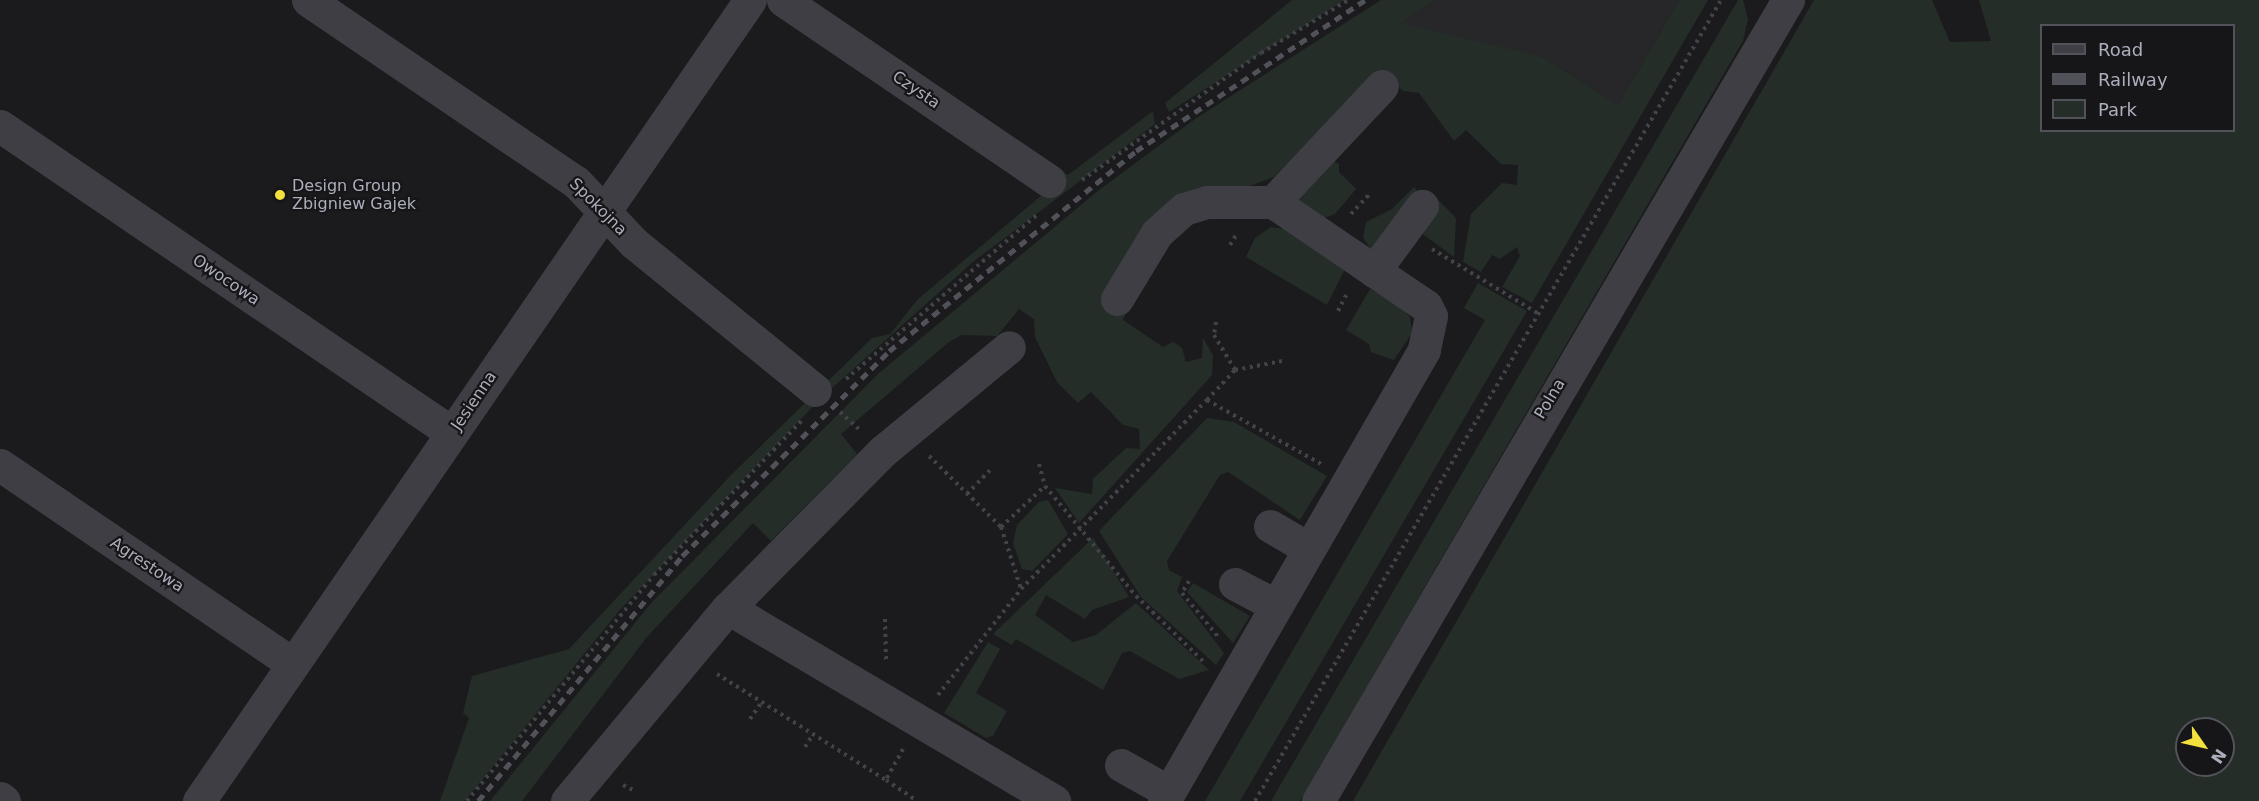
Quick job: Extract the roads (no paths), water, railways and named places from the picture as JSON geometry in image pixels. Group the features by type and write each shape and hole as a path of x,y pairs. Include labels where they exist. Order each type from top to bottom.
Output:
{"street":[{"name":"Spokojna","path":"308,0 576,182 634,243 820,397"},
{"name":"Jesienna","path":"199,801 750,0"},
{"name":"Czysta","path":"783,0 1056,191"},
{"name":"Polna","path":"1318,801 1788,0"},
{"path":"1273,202 1382,86"},
{"name":"Owocowa","path":"0,126 452,433"},
{"path":"1117,299 1157,232 1184,209 1207,202 1273,202 1425,306 1431,325 1424,350 1166,796 1121,765"},
{"path":"1374,271 1412,219"},
{"path":"567,801 685,654 728,608 905,433 1010,347"},
{"name":"Agrestowa","path":"0,465 293,664"},
{"path":"1270,526 1309,549"},
{"path":"1235,585 1275,605"},
{"path":"728,608 1054,801"},
{"path":"0,798 4,801"}],"railway":[{"path":"478,801 682,556 889,351 1136,151 1365,0"}],"place":[{"name":"Design Group Zbigniew Gajek","path":"280,195"}]}
